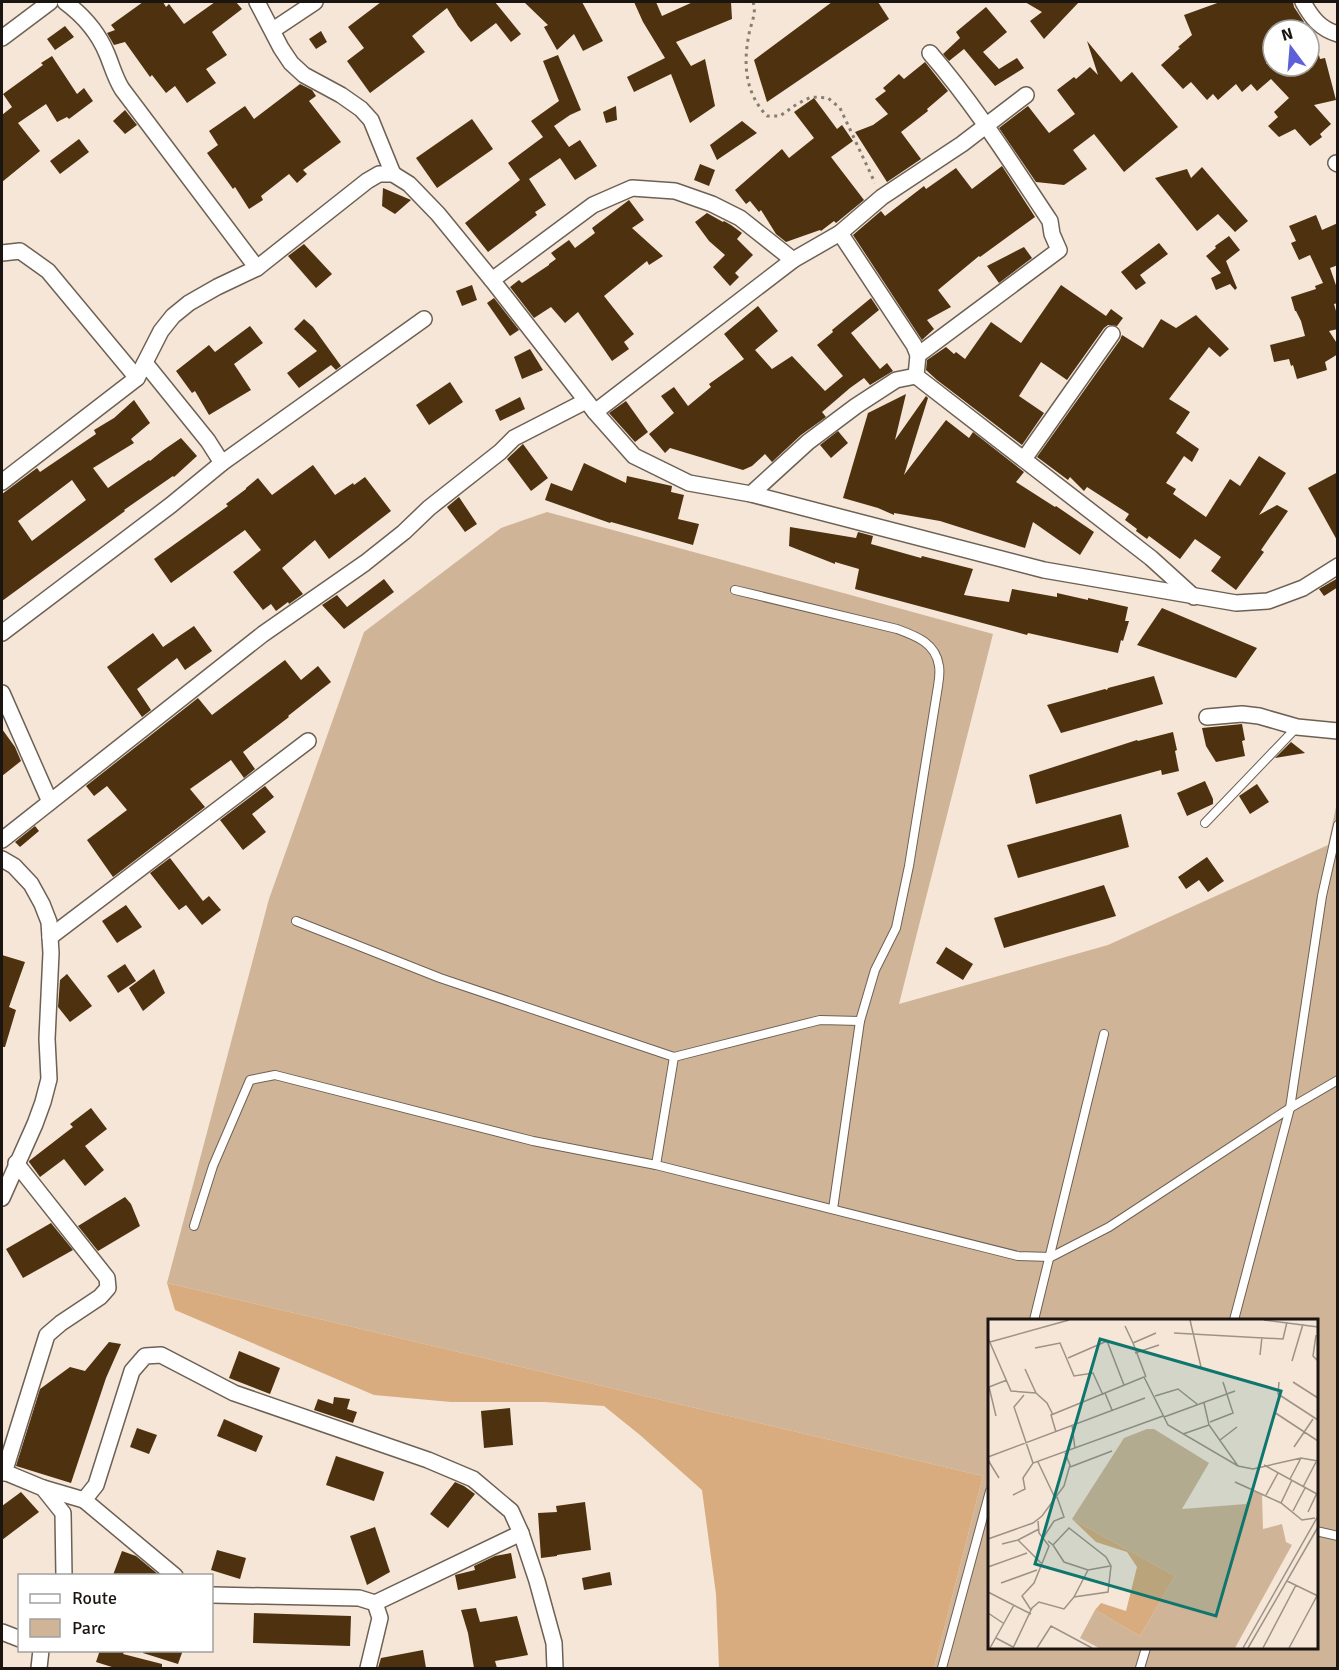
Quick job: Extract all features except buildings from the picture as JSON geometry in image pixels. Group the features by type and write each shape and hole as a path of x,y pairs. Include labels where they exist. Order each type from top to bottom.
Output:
{"street":[{"path":"2,38 50,2"},
{"path":"65,2 76,10 96,32 122,89 257,268"},
{"path":"257,2 291,63 304,75 341,94 371,120 393,174"},
{"path":"273,30 315,2"},
{"path":"1303,2 1312,18 1327,31 1338,34"},
{"path":"918,355 1059,250 1052,234 1050,221 986,125 930,53"},
{"path":"2,840 262,634 365,563 514,438 591,406 793,260 840,232 882,197 962,144 1026,95"},
{"path":"2,482 137,378 161,331 173,316 189,303 257,268 379,174 393,174 409,184 431,207 634,456 689,483 751,494 1044,570 1236,603 1268,601 1303,588 1338,566"},
{"path":"492,280 593,205 632,188 675,191 712,204 740,218 793,260"},
{"path":"840,232 914,345 918,355 916,376"},
{"path":"2,253 20,251 48,271 137,378"},
{"path":"2,633 171,505 222,463 424,319"},
{"path":"1024,459 1112,334"},
{"path":"145,363 222,463"},
{"path":"751,494 808,442 856,406 896,380 916,376 1151,558 1194,597"},
{"path":"2,693 50,802"},
{"path":"1207,717 1242,714 1259,716 1297,727 1338,731"},
{"path":"50,937 308,741"},
{"path":"2,859 14,866 31,884 49,922 51,953 47,1038 49,1079 35,1124 10,1169 2,1198"},
{"path":"10,1169 107,1278 108,1288 100,1297 47,1335 3,1472 43,1488 84,1500 174,1574"},
{"path":"84,1500 96,1485 132,1371 145,1356 161,1355 234,1393 428,1460 473,1479 511,1511 521,1533 554,1643 555,1668"},
{"path":"43,1488 63,1513 64,1574"},
{"path":"213,1595 359,1598 375,1603 521,1533"},
{"path":"368,1668 380,1618 375,1603"},
{"path":"2,1632 18,1638"},
{"path":"39,1668 41,1652"}],"lane":[{"path":"735,590 897,629 918,637 931,647 939,666 938,686 911,855 896,927 875,970 860,1021 833,1209"},
{"path":"1205,823 1297,727"},
{"path":"1234,1319 1290,1108 1322,896 1338,825"},
{"path":"296,921 440,978 674,1058 820,1020 860,1021"},
{"path":"1034,1319 1104,1034"},
{"path":"656,1166 674,1058"},
{"path":"194,1226 213,1166 250,1080 275,1075 533,1141 656,1166 1018,1256 1051,1257 1109,1227 1290,1108 1338,1080"},
{"path":"942,1668 988,1498"},
{"path":"1318,1531 1338,1536"},
{"path":"1140,1668 1145,1649"}],"path":[{"path":"753,2 754,19 749,33 745,70 759,107 767,116 780,116 811,97 828,98 840,108 882,197"}],"green space":[{"path":"547,512 993,634 899,1004 1108,945 1328,845 1337,802 1337,1668 934,1668 983,1476 167,1283 269,899 364,632 501,528"}],"shaded area":[{"path":"167,1283 983,1476 934,1668 719,1668 716,1594 702,1490 604,1406 545,1402 451,1402 374,1395 175,1310"}]}
